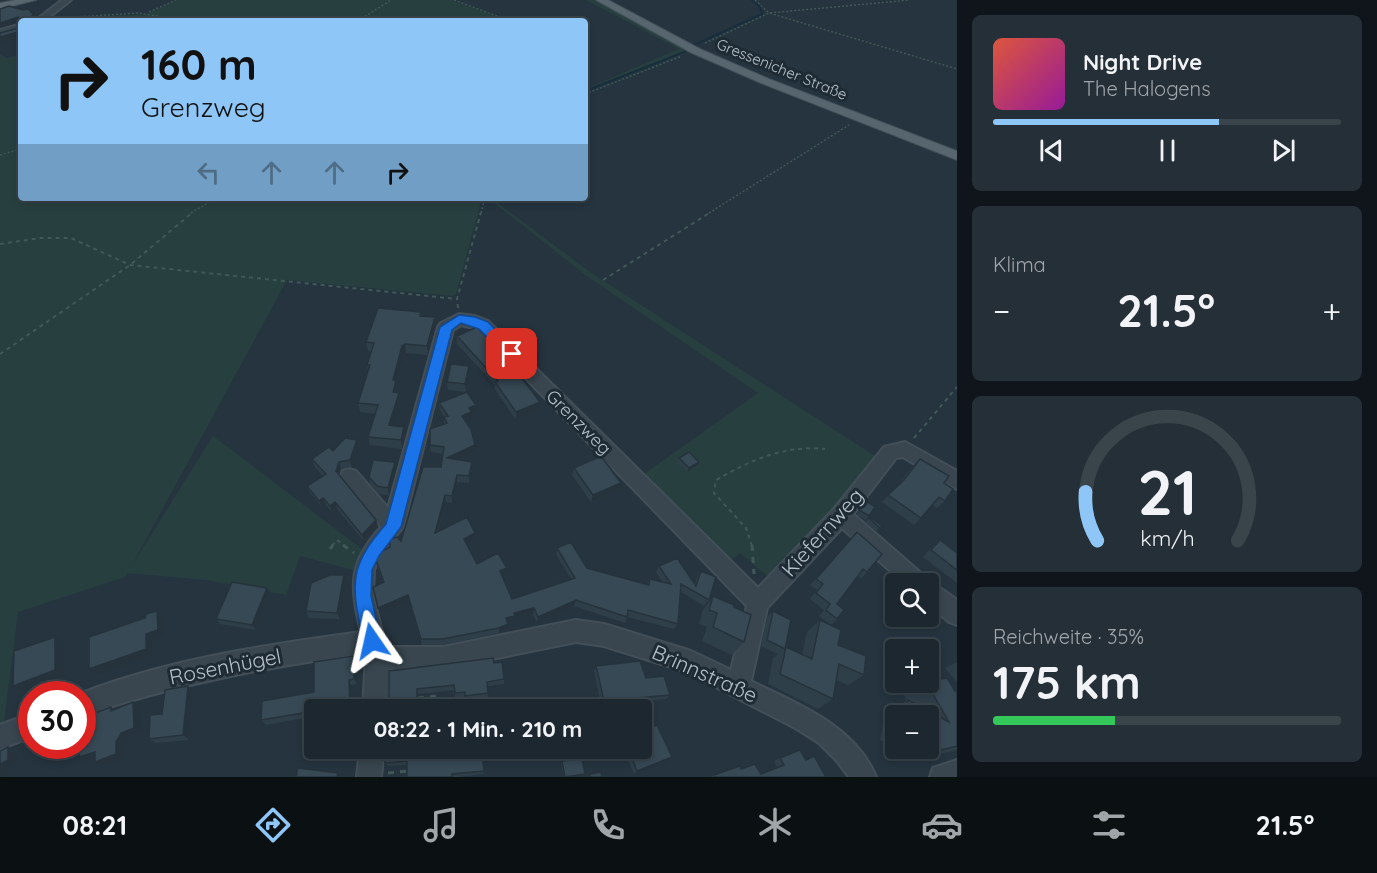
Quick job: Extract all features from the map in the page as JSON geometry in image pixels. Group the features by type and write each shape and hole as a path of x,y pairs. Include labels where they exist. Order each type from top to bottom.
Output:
{"main road":[{"path":"0,6 31,0"},
{"name":"Gressenicher Straße","path":"601,0 694,50 957,156"}],"street":[{"path":"44,18 67,0"},
{"path":"0,33 18,28"},
{"name":"Grenzweg","path":"375,699 375,650 363,596 364,570 373,550 393,527 446,327 452,322 466,319 483,326 758,603"},
{"path":"905,449 957,481"},
{"name":"Kiefernweg","path":"738,686 758,603 841,515 890,452 905,449"},
{"path":"349,477 393,527"},
{"path":"841,515 908,573"},
{"path":"939,599 957,614"},
{"name":"Brinnstraße","path":"375,650 443,658 576,631 604,635 691,662 738,686 827,735 846,752 864,777"},
{"name":"Rosenhügel","path":"96,700 178,674 375,650"},
{"path":"0,737 18,730"},
{"path":"369,776 371,759"},
{"path":"942,777 957,772"}],"path":[{"path":"147,14 176,0"},
{"path":"363,18 391,0"},
{"path":"454,0 502,18"},
{"path":"755,0 769,13 957,69"},
{"path":"588,93 694,50 769,13 910,0"},
{"path":"76,18 147,14 170,18"},
{"path":"603,280 859,118"},
{"path":"0,155 18,150"},
{"path":"0,354 130,265 194,211 211,201"},
{"path":"0,244 66,236 80,240 118,262 130,265 457,299 484,201"},
{"path":"905,449 957,387"},
{"path":"754,576 754,547 747,525 714,493 716,480 747,463 771,454 800,448 825,449"},
{"path":"330,549 338,540 357,555 369,559"},
{"path":"418,698 437,696"},
{"path":"369,776 415,770"}],"green space":[{"path":"177,0 451,0 501,18 80,18 147,14"},
{"path":"586,0 596,0 690,52 588,91 588,88 679,49"},
{"path":"0,54 7,58 18,55 18,201 481,201 456,294 453,296 287,280 131,567 213,436 362,549 353,570 300,556 286,595 206,580 128,573 125,577 18,612 3,729 0,731"},
{"path":"492,201 495,201 590,272 878,458 774,582 740,553 726,564 640,477 758,393 584,274"}],"building":[{"path":"9,6 28,9 33,14 31,18 18,17 0,23 0,9"},
{"path":"18,28 18,32 0,37 0,33"},
{"path":"378,308 421,312 420,316 435,317 427,346 405,344 402,346 393,380 396,381 393,392 399,393 389,425 404,427 401,440 368,437 378,405 358,403 370,365 367,365 374,343 366,342"},
{"path":"477,327 508,360 540,402 516,412 495,382 498,381 457,336"},
{"path":"451,364 469,366 465,384 447,382"},
{"path":"467,392 476,405 469,408 471,412 462,416 471,429 475,445 447,458 472,462 469,476 457,475 452,496 445,495 435,533 467,517 475,533 464,539 477,564 498,553 507,568 500,571 512,599 575,578 557,548 571,542 587,568 649,585 650,579 671,584 659,566 677,558 696,586 701,571 716,577 709,600 681,584 678,624 628,610 627,617 576,600 538,617 534,608 514,613 515,616 506,618 508,624 499,628 442,639 421,639 408,595 378,608 373,587 384,582 376,560 380,552 390,547 390,539 397,537 401,541 423,467 441,467 444,447 430,445 430,429 447,423 444,417 448,416 439,403"},
{"path":"345,438 357,440 350,460 339,462 336,471 376,520 362,535 335,502 330,506 323,498 319,501 307,486 326,474 312,459 329,447 333,451"},
{"path":"689,452 699,462 689,468 679,458"},
{"path":"601,456 621,483 593,495 574,468"},
{"path":"920,459 949,476 944,483 953,489 945,501 939,497 921,518 888,495 904,480"},
{"path":"373,460 395,462 388,488 377,486 369,477"},
{"path":"866,501 875,507 869,516 859,510"},
{"path":"870,517 882,526 880,528"},
{"path":"857,532 882,554 867,572 863,569 837,604 844,610 837,619 826,610 830,604 816,593 823,584 816,579"},
{"path":"940,540 957,553 957,570 931,550"},
{"path":"330,575 344,575 337,613 306,611 311,583"},
{"path":"232,582 267,588 252,625 216,619"},
{"path":"713,596 751,615 744,642 713,627 717,613 709,610"},
{"path":"157,611 158,630 146,634 146,649 89,669 89,637 145,618 146,614"},
{"path":"773,611 791,620 785,649 767,640"},
{"path":"820,620 841,630 838,645 866,656 864,675 839,664 833,699 780,674 786,647 812,659"},
{"path":"55,637 55,670 26,681 18,681 18,684 13,686 14,651"},
{"path":"353,656 354,679 349,680 350,699 304,699 304,713 261,720 262,701 314,692 314,662"},
{"path":"493,658 494,663 502,662 504,679 487,682 488,693 465,696 465,692 455,693 454,685 417,689 417,699 389,699 389,671"},
{"path":"640,661 646,678 664,676 670,695 604,699 596,666"},
{"path":"947,678 955,691 957,690 957,746 941,750 939,749 939,717 949,722 932,693 939,693 939,680"},
{"path":"188,686 183,735 149,739 150,715 162,714 165,690"},
{"path":"908,700 917,705 907,705"},
{"path":"133,702 134,728 121,733 116,742 116,754 95,762 96,713 111,707 111,711"},
{"path":"657,725 672,757 637,771 632,759 652,759 652,727"},
{"path":"8,747 8,760 0,764 0,751"},
{"path":"800,750 806,760 814,756 826,777 715,777 714,775 740,766 741,769 755,764 761,774 784,765 780,758"},
{"path":"385,759 483,759 484,771 452,774 452,777 407,777 407,761 385,763"},
{"path":"582,759 585,774 565,777 562,761"},
{"path":"298,768 338,773 337,777 296,777"},
{"path":"601,772 602,777 590,777 590,774"}],"waterway":[{"path":"692,46 762,14 760,7 752,0"},
{"path":"588,90 687,51"}],"route":[{"path":"372,641 363,596 364,570 373,550 393,527 446,327 459,319 475,321 512,354"}]}
